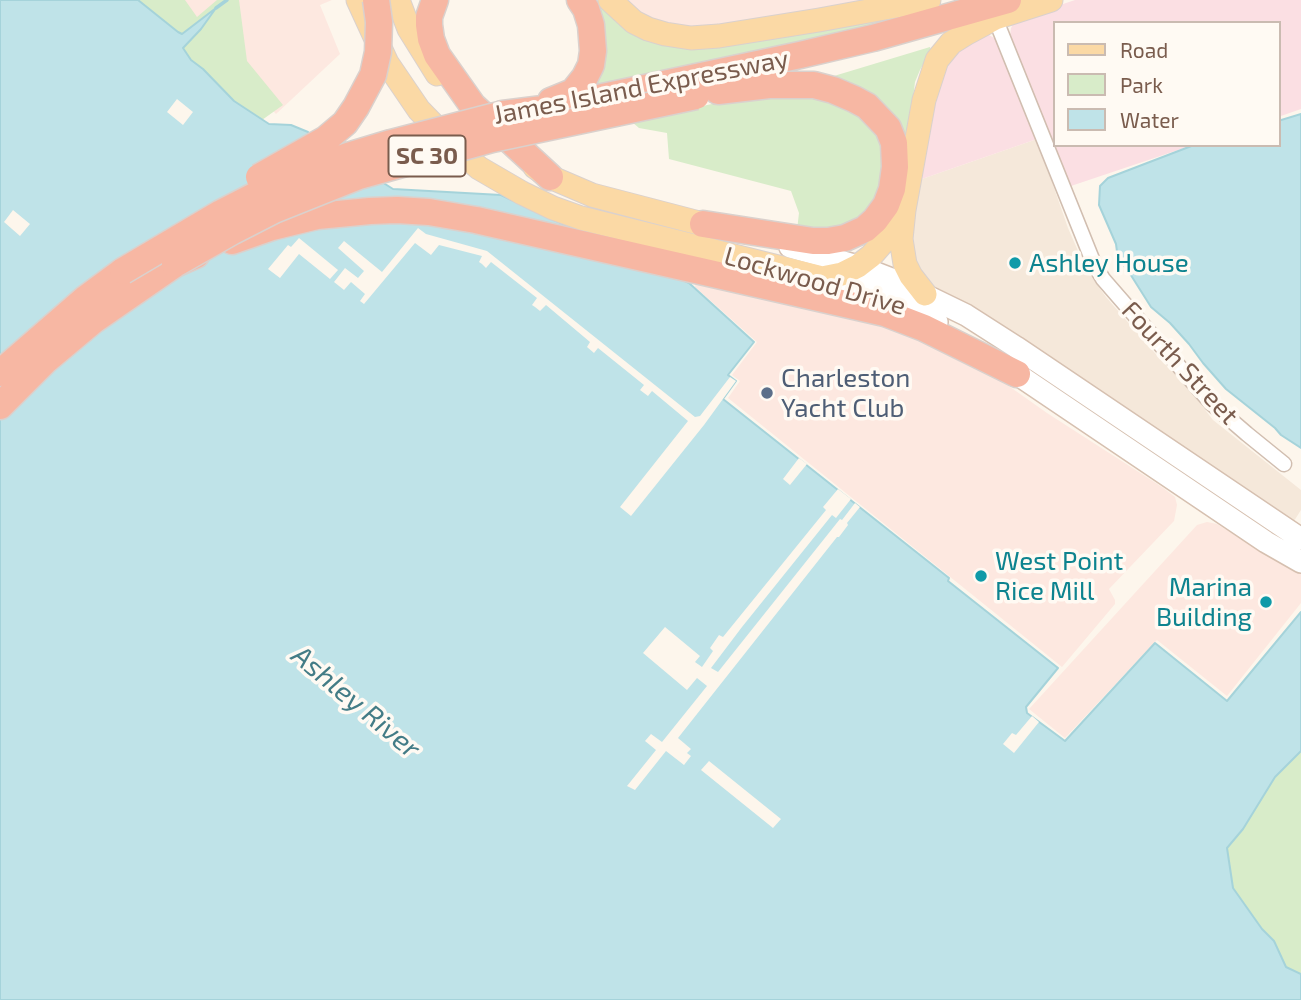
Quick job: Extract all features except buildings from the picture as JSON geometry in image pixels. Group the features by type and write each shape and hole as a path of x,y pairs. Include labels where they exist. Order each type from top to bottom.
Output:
{"highway":[{"name":"SC 30","path":"123,271 201,211 326,139 345,123 373,75 378,52 379,22 376,0"},
{"path":"435,0 429,25 437,55 473,106 550,177"},
{"path":"503,114 573,92 584,77 591,65 593,39 586,9 580,0"},
{"name":"James Island Expressway","path":"0,406 45,360 94,320 175,264 233,231 316,192 359,176 492,139 702,89 873,38 1002,9"},
{"name":"SC 30","path":"702,89 814,85 833,90 867,106 888,128 894,143 892,189 886,205 865,229 845,238 828,241 765,237"},
{"name":"James Island Expressway","path":"0,373 85,299 123,271 221,213 303,173 391,143 503,114 702,89"},
{"path":"175,264 246,236 306,219 344,212 429,212 756,273 885,313 924,328 1017,373"},
{"path":"703,224 765,237"}],"main road":[{"name":"Lockwood Drive","path":"359,0 387,63 419,110 459,151 480,168 522,193 581,218 756,273 822,278 879,295 919,313 959,335 1266,542 1301,562"},
{"name":"Lockwood Drive","path":"398,0 409,29 446,88 510,151 550,177 592,195 703,224"},
{"path":"610,0 634,22 648,29 691,38 807,22 929,0"},
{"path":"925,294 905,264 901,239 924,100 937,60 951,43 1002,9 1051,0"},
{"path":"822,278 842,274 871,256 892,232 904,210"},
{"name":"Lockwood Drive","path":"765,237 858,266 925,294 966,315 1301,539"}],"street":[{"name":"Fourth Street","path":"1002,9 1094,264 1103,279 1211,402 1284,464"}],"shaded area":[{"path":"174,0 332,0 320,5 340,54 276,114 212,47"},
{"path":"616,0 865,0 845,9 671,30"},
{"path":"1075,0 1301,0 1301,109 1280,116 1280,21 1052,21 1052,145 1010,36 1015,20"},
{"path":"989,35 996,39 1037,139 916,181 939,70 955,52 976,38"},
{"path":"1037,139 1068,228 1086,269 1106,297 1189,389 1213,420 1301,490 1301,510 1294,521 979,310 926,281 910,253 916,181"},
{"path":"1053,147 1187,147 1068,187"},
{"path":"697,278 861,310 972,360 1175,497 1177,505 1174,521 1109,589 1115,604 1062,667 728,398 740,381 732,375 757,342 695,287"},
{"path":"1207,522 1217,524 1301,573 1301,603 1227,696 1157,640 1065,738 1029,709 1197,525"}],"green space":[{"path":"138,0 185,0 197,17 217,0 239,0 247,61 283,105 262,120 234,101 191,60 183,48 214,11 182,34"},
{"path":"598,1 617,18 656,39 957,4 895,21 588,89 592,6"},
{"path":"930,47 931,50 915,82 907,146 824,79"},
{"path":"803,94 842,101 879,132 887,160 874,205 843,231 797,230 799,213 791,191 669,159 667,133 639,128 632,122 734,99"},
{"path":"1301,751 1301,1000 1118,881 1274,777"}],"water":[{"name":"Ashley River","path":"0,0 138,0 182,34 216,8 183,48 191,60 234,101 269,124 291,125 308,132 393,189 501,195 689,283 754,342 728,375 736,381 723,399 1058,668 1026,707 1027,713 1065,741 1155,643 1227,701 1301,612 1301,751 1275,777 1243,829 1227,848 1233,888 1262,929 1274,941 1286,967 1301,974 1301,1000 0,1000"},
{"path":"1301,114 1301,448 1281,435 1226,389 1170,323 1151,307 1118,259 1116,244 1099,205 1100,186 1108,178 1189,147 1280,147 1280,120"}],"pier":[{"path":"177,99 193,112 183,125 167,112"},
{"path":"13,210 30,224 20,236 4,222"},
{"path":"418,228 426,234 487,251 695,417 700,416 730,377 736,381 631,516 620,507 688,421 652,391 648,396 640,390 644,385 598,348 594,353 587,347 590,342 546,305 540,311 532,305 537,298 491,262 486,268 479,262 482,256 439,245 431,255 415,243 364,304 360,301 365,294 351,282 344,290 334,282 345,268 358,278 364,271 338,248 344,241 382,272"},
{"path":"299,238 338,270 330,279 299,254 280,278 268,269 288,245 291,247"},
{"path":"799,458 807,464 790,485 783,479"},
{"path":"838,489 851,499 836,518 832,515 711,668 718,672 840,519 842,520 855,503 860,507 678,738 691,749 687,753 691,756 684,765 666,751 635,790 627,786 656,750 645,741 651,734 662,742 707,686 697,678 687,690 643,653 665,627 700,656 695,662 702,667 713,651 710,648 719,635 723,637 826,510 823,507"},
{"path":"1032,716 1039,722 1014,753 1003,744 1012,733 1016,735"},
{"path":"709,761 781,819 773,828 701,770"}],"waterway":[{"path":"216,8 227,0"}],"place":[{"name":"Ashley House","path":"1015,263"},
{"name":"Charleston Yacht Club","path":"767,393"},
{"name":"West Point Rice Mill","path":"981,576"},
{"name":"Marina Building","path":"1266,602"}]}
